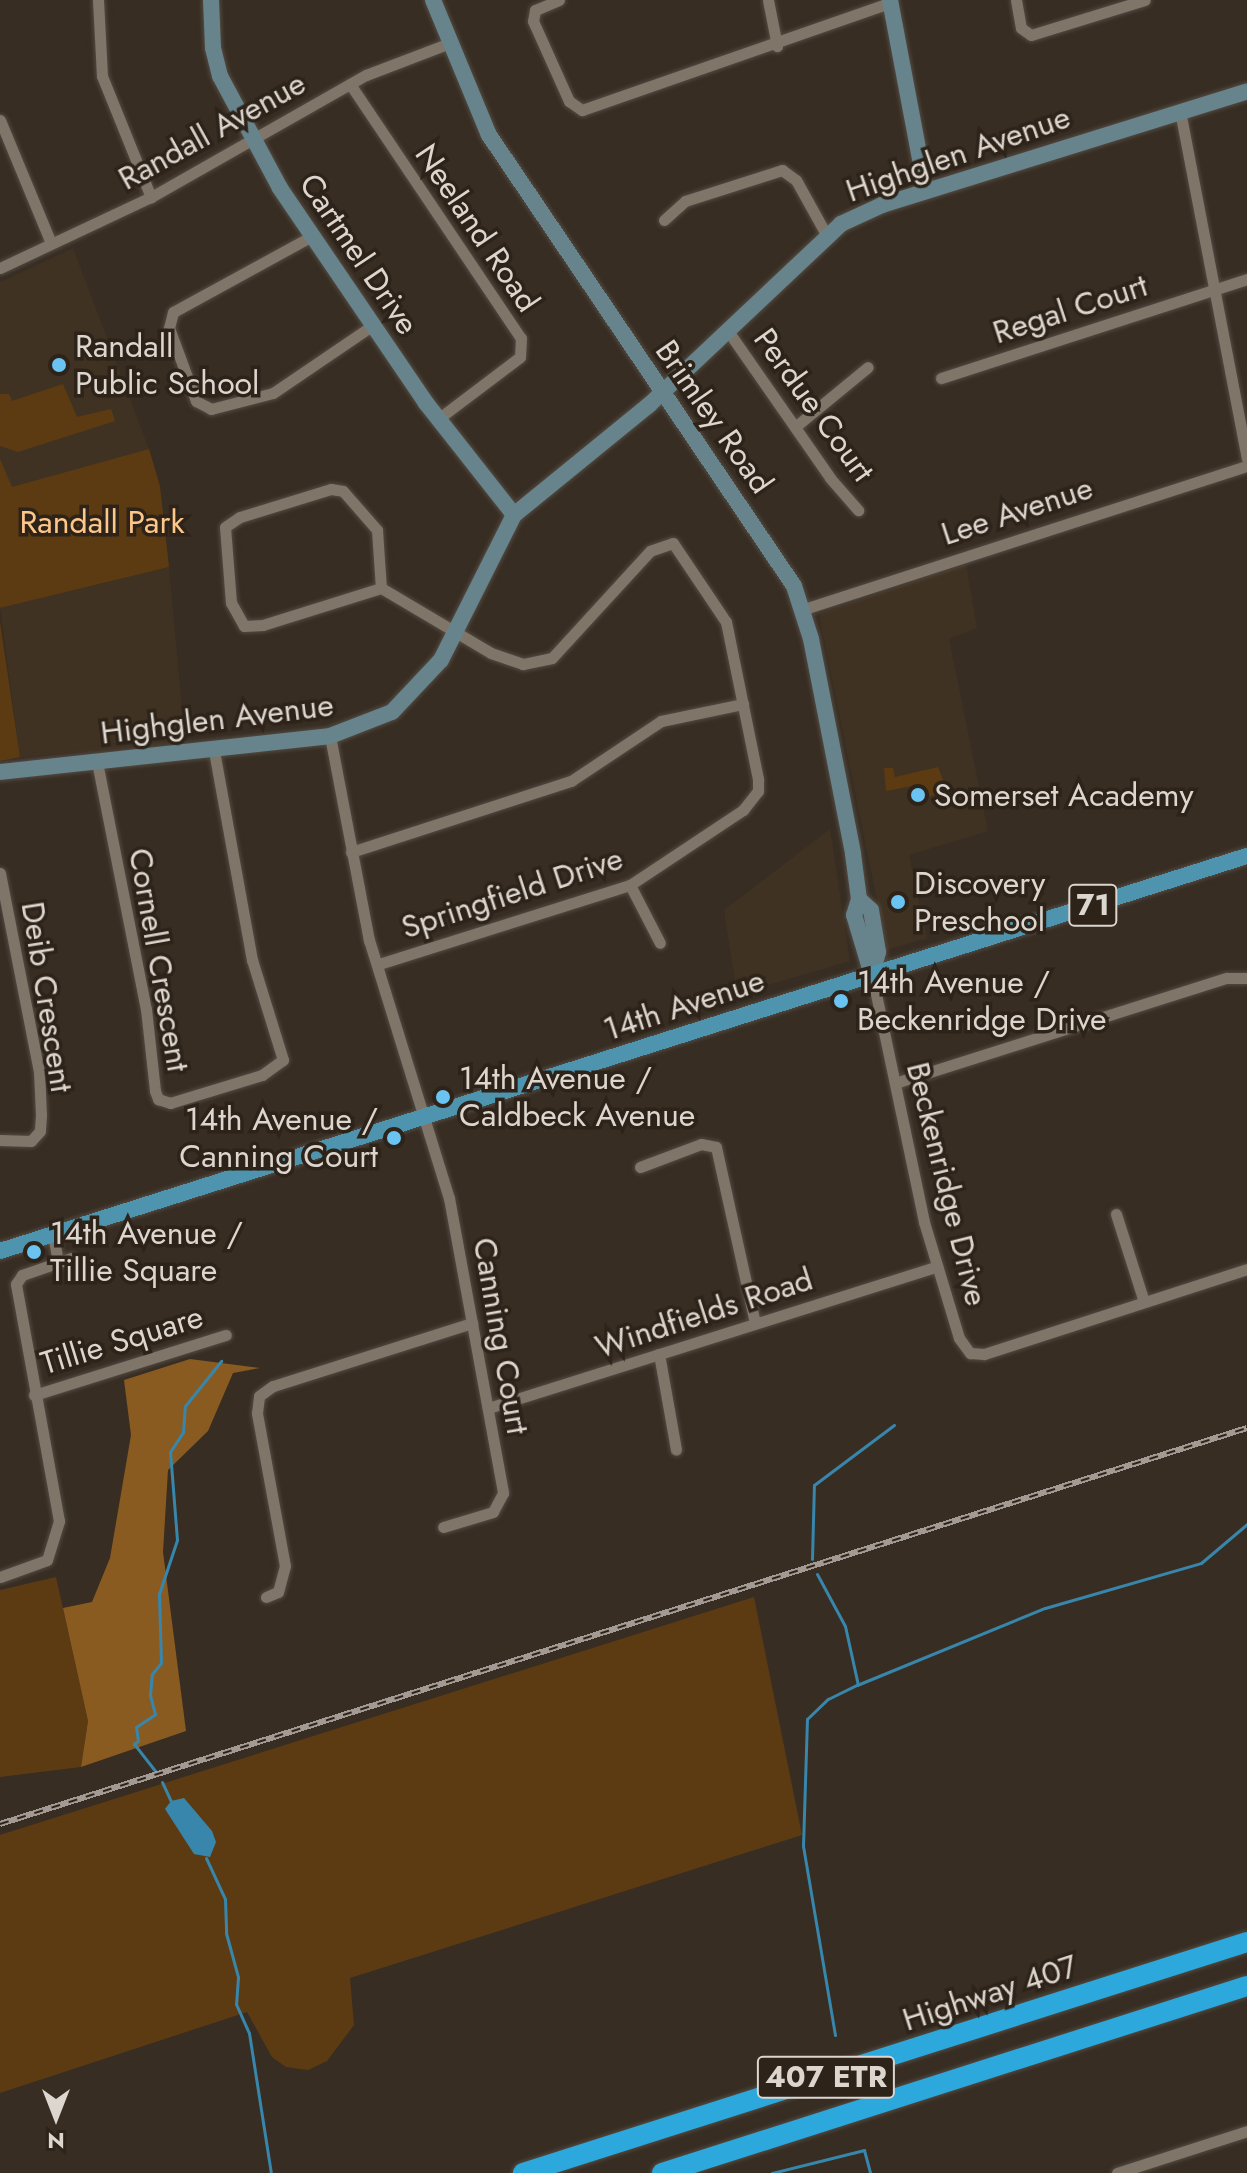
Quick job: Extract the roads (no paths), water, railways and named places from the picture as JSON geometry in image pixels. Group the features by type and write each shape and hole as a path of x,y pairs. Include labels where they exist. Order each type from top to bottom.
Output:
{"highway":[{"name":"Highway 407","path":"523,2173 1247,1942"},
{"name":"407 ETR","path":"662,2173 1247,1986"}],"main road":[{"name":"14th Avenue","path":"0,1251 1247,856"}],"street":[{"path":"98,0 102,76 151,197"},
{"name":"Cartmel Drive","path":"211,0 216,66 252,139 312,236 438,419 514,515"},
{"name":"Brimley Road","path":"433,0 489,135 663,393 740,500 804,609 859,899 854,915 872,975"},
{"path":"559,0 535,10 533,21 577,110 777,46 828,20 890,1 926,191"},
{"path":"768,0 777,46"},
{"path":"1016,0 1021,28 1031,35 1145,0"},
{"name":"Randall Avenue","path":"0,268 151,197 350,84 450,43"},
{"name":"Neeland Road","path":"350,84 521,338 520,357 438,419"},
{"name":"Highglen Avenue","path":"0,772 330,736 375,721 407,701 432,674 514,515 663,393 827,236 866,211 1247,91"},
{"path":"1180,111 1247,458"},
{"path":"0,120 51,243"},
{"path":"664,220 685,201 782,170 796,180 827,236"},
{"path":"312,236 173,312 169,328 199,407 217,408 291,386 373,325"},
{"name":"Regal Court","path":"941,378 1247,279"},
{"name":"Perdue Court","path":"728,331 858,510"},
{"path":"795,427 868,367"},
{"name":"Lee Avenue","path":"804,609 1247,466"},
{"path":"381,588 377,530 343,491 331,489 240,517 225,527 231,603 244,626 263,625 381,588 454,632"},
{"name":"Springfield Drive","path":"379,964 630,885 752,802 758,779 726,622 673,543 650,551 547,662 515,663 454,632"},
{"path":"351,852 571,781 661,721 743,704"},
{"name":"Canning Court","path":"330,736 369,940 427,1116 449,1198 503,1501 493,1512 443,1527"},
{"name":"Cornell Crescent","path":"97,762 146,1009 155,1091 158,1099 170,1103 262,1075 283,1060 252,960 214,751"},
{"name":"Deib Crescent","path":"0,873 39,1071 41,1115 40,1131 31,1141 0,1140"},
{"path":"630,885 660,943"},
{"name":"Beckenridge Drive","path":"872,975 937,1266 959,1338 977,1354 1247,1269"},
{"path":"895,1083 1227,978 1247,978"},
{"path":"640,1167 701,1144 716,1147 755,1323"},
{"path":"1116,1214 1144,1302"},
{"path":"53,1234 58,1262"},
{"name":"Tillie Square","path":"0,1577 47,1560 58,1527 16,1284 22,1275 71,1258"},
{"name":"Windfields Road","path":"488,1408 937,1266"},
{"path":"266,1597 278,1592 285,1566 257,1413 259,1396 273,1386 472,1323"},
{"name":"Tillie Square","path":"34,1395 226,1335"},
{"path":"659,1354 676,1449"},
{"path":"1117,2173 1247,2131"}],"water":[{"path":"184,1798 212,1831 216,1842 210,1857 194,1854 165,1809 171,1801"}],"waterway":[{"path":"156,1772 134,1744 138,1741 136,1727 155,1714 150,1695 152,1674 161,1663 159,1594 177,1540 170,1452 183,1432 185,1406 221,1361"},
{"path":"812,1559 814,1485 894,1425"},
{"path":"835,2035 803,1846 807,1719 828,1699 857,1685 1045,1608 1201,1563 1247,1524"},
{"path":"817,1574 845,1626 858,1685"},
{"path":"162,1782 171,1801"},
{"path":"206,1858 225,1899 226,1933 238,1977 236,2004 249,2033 271,2173"},
{"path":"772,2173 864,2150 870,2173"}],"railway":[{"path":"0,1824 1247,1428"}],"place":[{"name":"Randall Public School","path":"59,365"},
{"name":"Somerset Academy","path":"918,795"},
{"name":"Discovery Preschool","path":"898,902"},
{"name":"14th Avenue / Beckenridge Drive","path":"841,1001"},
{"name":"14th Avenue / Caldbeck Avenue","path":"443,1097"},
{"name":"14th Avenue / Canning Court","path":"394,1138"},
{"name":"14th Avenue / Tillie Square","path":"34,1252"}],"park label":[{"name":"Randall Park","path":"102,522"}]}
